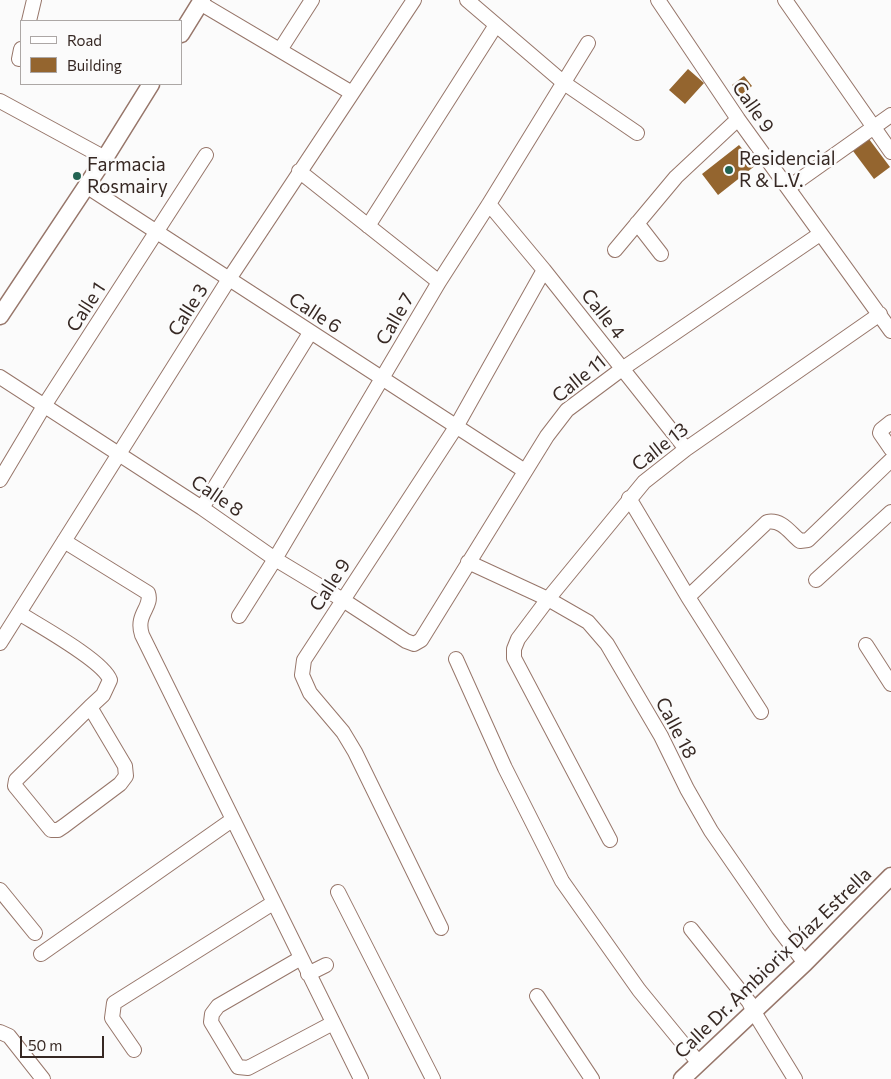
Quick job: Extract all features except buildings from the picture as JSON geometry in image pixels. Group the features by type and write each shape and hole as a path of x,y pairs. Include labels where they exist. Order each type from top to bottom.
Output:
{"main road":[{"path":"182,32 201,2"},
{"path":"3,306 105,158 150,85"},
{"name":"Calle Dr. Ambiorix Díaz Estrella","path":"682,1079 805,963 891,876"}],"street":[{"path":"29,20 34,0"},
{"path":"280,50 312,0"},
{"name":"Calle 3","path":"0,643 229,279 414,0"},
{"path":"468,0 564,83 637,133"},
{"name":"Calle 9","path":"658,0 738,119 891,330"},
{"path":"785,0 891,152"},
{"path":"201,2 352,93"},
{"path":"368,226 496,25"},
{"name":"Calle 7","path":"239,616 439,282 588,43"},
{"path":"0,101 105,158"},
{"path":"788,188 891,115"},
{"path":"615,250 676,177 738,119"},
{"name":"Calle 1","path":"0,480 44,406 206,155"},
{"path":"299,171 439,282"},
{"name":"Calle 6","path":"86,186 525,471"},
{"name":"Calle 4","path":"489,204 544,270 686,449"},
{"path":"637,223 661,254"},
{"name":"Calle 11","path":"414,644 421,640 525,471 567,410 622,368 820,234"},
{"name":"Calle 9","path":"441,928 355,752 343,732 310,692 302,675 304,660 456,427 544,270"},
{"name":"Calle 13","path":"610,840 514,658 515,644 548,599 644,482 686,449 880,314"},
{"path":"202,508 310,333"},
{"name":"Calle 8","path":"0,377 202,508 275,558 406,642 414,644"},
{"path":"891,422 881,430 880,435 891,449"},
{"path":"688,597 767,522 774,521 780,523 800,541 808,540 891,460"},
{"path":"629,498 688,597 761,712"},
{"path":"816,580 891,512"},
{"path":"64,541 148,592 150,596 149,603 142,614 139,626 142,636 273,903 298,960 308,974 331,1025 361,1079"},
{"name":"Calle 18","path":"468,562 548,599 588,622 607,644 661,736 687,789 712,831 805,963"},
{"path":"19,613 89,658 108,674 110,680 103,695 90,707 16,780 15,786 51,830 58,830 64,826 120,784 126,776 125,766 90,707"},
{"path":"866,645 891,684"},
{"path":"456,659 505,768 562,881 639,990 698,1062"},
{"path":"41,954 232,820"},
{"path":"0,890 35,933"},
{"path":"338,892 434,1079"},
{"path":"134,1050 112,1018 114,1003 273,903"},
{"path":"691,929 749,1002 794,1079"},
{"path":"298,960 218,1006 212,1014 211,1022 238,1067 248,1068 331,1025"},
{"path":"308,974 326,965"},
{"path":"537,996 592,1079"},
{"path":"0,1032 9,1036 43,1079"}],"place":[{"name":"Residencial R & L.V.","path":"729,170"},
{"name":"Farmacia Rosmairy","path":"77,176"}]}
